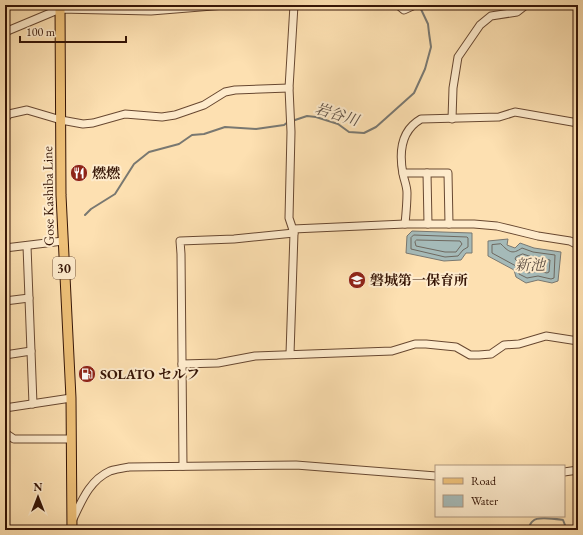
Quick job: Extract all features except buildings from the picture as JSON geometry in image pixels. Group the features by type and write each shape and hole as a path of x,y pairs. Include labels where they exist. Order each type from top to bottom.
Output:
{"main road":[{"name":"Gose Kashiba Line","path":"60,7 63,241 71,398 70,439 72,525"}],"street":[{"path":"5,32 60,7 151,11 225,5"},
{"path":"290,354 293,231 289,218 291,132 289,88 294,5"},
{"path":"398,5 404,10 415,5"},
{"path":"452,119 453,88 458,57 480,25 492,16 517,12 526,5"},
{"path":"5,120 9,114 27,110 61,120 83,124 93,123 125,114 162,117 175,115 204,105 225,92 235,90 289,88"},
{"path":"405,224 407,192 403,173 403,142 413,124 421,119 499,117 515,112 578,124"},
{"path":"403,173 448,173 449,224"},
{"path":"427,173 428,224"},
{"path":"184,466 180,241 234,239 293,231 405,224 474,224 497,226 538,236 570,241 578,245"},
{"path":"5,248 63,241"},
{"path":"27,246 33,404"},
{"path":"5,301 29,298"},
{"path":"182,364 218,363 255,356 392,351 414,344 456,347 470,354 479,355 490,354 504,346 519,344 546,336 578,341"},
{"path":"5,355 31,351"},
{"path":"5,408 71,398"},
{"path":"5,433 14,439 70,439"},
{"path":"72,525 87,490 99,477 111,471 129,467 296,465 435,476"},
{"path":"565,472 578,470"}],"water":[{"path":"412,231 472,233 472,253 466,253 461,260 444,261 406,253 407,236"},
{"name":"新池","path":"508,239 507,245 515,248 520,243 534,248 561,252 558,281 552,283 538,280 526,283 516,277 514,270 488,256 488,241"}],"waterway":[{"name":"岩谷川","path":"292,121 307,116 316,117 338,124 349,132 364,133 376,127 414,93 425,69 431,47 428,24 419,5"},
{"name":"岩谷川","path":"85,215 91,209 115,194 134,164 149,152 179,144 192,135 204,134 225,127 256,129 284,125 288,122"},
{"path":"528,530 535,519 542,518 563,520 567,530"}],"place":[{"name":"燃燃","path":"79,173"},
{"name":"磐城第一保育所","path":"357,280"},
{"name":"SOLATO セルフ","path":"87,374"}]}
